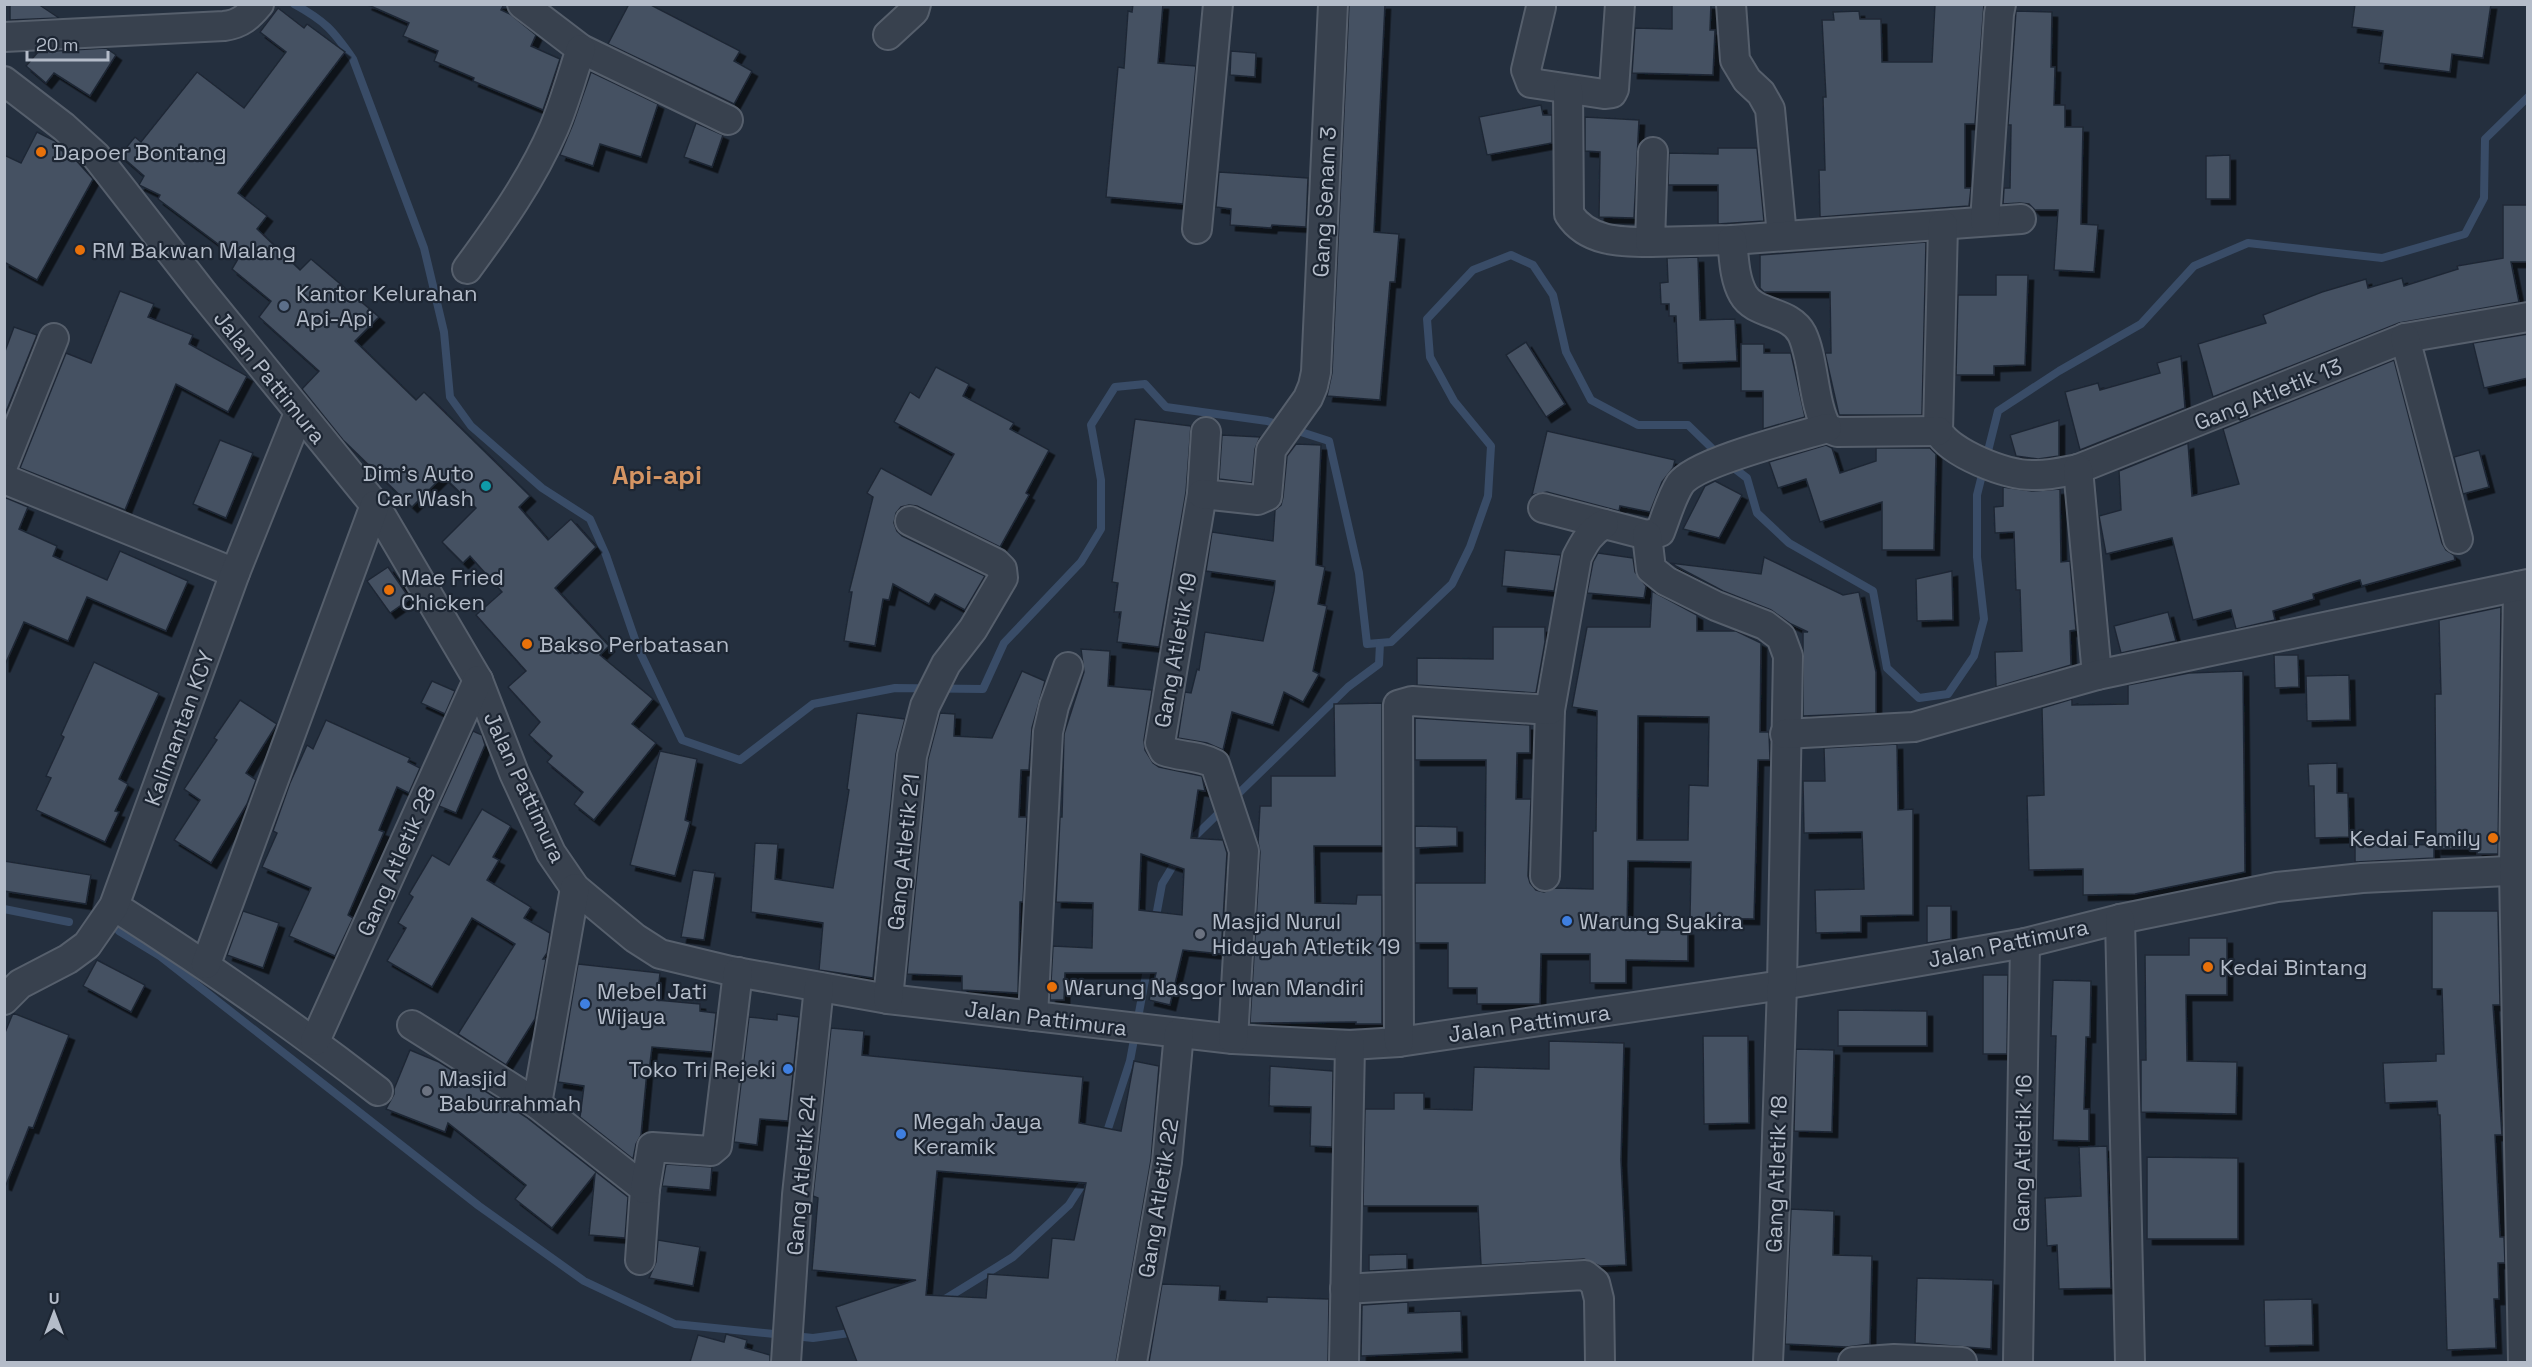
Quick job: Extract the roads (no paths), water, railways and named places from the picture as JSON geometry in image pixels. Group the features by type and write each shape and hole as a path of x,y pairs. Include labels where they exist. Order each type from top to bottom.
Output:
{"street":[{"path":"522,4 581,49 728,120"},
{"path":"888,35 914,11 916,4"},
{"path":"1197,230 1218,4"},
{"name":"Gang Senam 3","path":"1202,495 1264,499 1269,492 1270,458 1274,443 1308,398 1313,386 1316,372 1333,4"},
{"path":"1541,7 1526,70 1531,83 1604,94 1612,93 1614,89 1620,4"},
{"path":"1731,4 1735,60 1747,80 1761,93 1770,109 1782,236"},
{"path":"1985,222 2001,4"},
{"path":"4,37 224,26 254,11"},
{"path":"467,269 506,215 533,172 555,127 581,49"},
{"name":"Jalan Pattimura","path":"4,81 64,127 96,156 375,505 478,680 514,773 551,853 576,888 635,938 660,954 738,972 888,999 1233,1039 1350,1045 1399,1042 1782,985 2025,943 2121,919 2277,887 2362,878 2521,870"},
{"path":"1568,90 1569,214 1575,223 1603,238 1650,242 1732,240 2021,219"},
{"path":"1650,242 1653,152"},
{"path":"1543,508 1647,536 1660,532 1679,485 1689,474 1724,460 1827,428 1837,432 1946,440 1943,225"},
{"path":"1732,240 1737,276 1743,294 1751,304 1791,321 1802,334 1827,428"},
{"name":"Gang Atletik 13","path":"1946,440 2011,473 2032,475 2078,469 2405,338 2528,317"},
{"path":"4,463 54,338"},
{"path":"2405,338 2458,539"},
{"name":"Kalimantan KCY","path":"4,1000 20,984 68,959 87,945 114,906 235,573 299,412"},
{"name":"Gang Atletik 19","path":"1206,432 1202,495 1160,743 1164,751 1205,759 1215,764 1244,851 1233,1039"},
{"path":"2078,469 2097,675"},
{"path":"4,479 235,573"},
{"path":"206,964 375,505"},
{"name":"Gang Atletik 21","path":"888,999 912,756 925,706 946,664 973,629 1003,578 1002,569 987,557 910,521"},
{"path":"1545,876 1550,710 1577,557 1594,530 1604,524"},
{"name":"Gang Atletik 18","path":"1647,536 1651,569 1658,575 1716,606 1764,624 1781,637 1788,656 1782,985 1768,1362"},
{"path":"1785,734 1914,726 2097,675 2523,585 2521,870 2523,1362"},
{"path":"1033,1016 1048,732 1054,706 1068,667"},
{"name":"Gang Atletik 28","path":"315,1041 478,680"},
{"path":"1399,1042 1398,705 1412,701 1550,710"},
{"path":"537,1104 576,888"},
{"path":"114,906 206,964 315,1041 378,1091"},
{"path":"2121,919 2130,1362"},
{"name":"Gang Atletik 16","path":"2018,1362 2025,943"},
{"path":"640,1260 645,1189 652,1147 711,1151 717,1146 738,972"},
{"name":"Gang Atletik 24","path":"787,1349 797,1195 819,987"},
{"path":"412,1025 537,1104 645,1189"},
{"name":"Gang Atletik 22","path":"1132,1362 1167,1162 1152,1030"},
{"path":"1344,1362 1350,1045"},
{"path":"1345,1289 1585,1275 1596,1283 1599,1299 1600,1362"},
{"path":"1853,1362 1894,1359 1962,1362"}],"waterway":[{"path":"294,4 328,27 353,59 424,248 444,332 450,397 471,426 542,488 590,519 606,555 638,648 682,740 740,760 813,704 895,688 983,689 1004,643 1081,562 1101,529 1101,480 1091,425 1115,387 1145,384 1166,407 1267,421 1329,441 1359,573 1367,644 1391,642 1452,584 1470,547 1488,496 1491,446 1454,401 1430,357 1427,319 1473,270 1511,255 1533,265 1553,295 1566,352 1591,400 1638,425 1688,425 1720,456"},
{"path":"1730,465 1747,478 1757,513 1789,543 1873,591 1887,668 1919,698 1948,694 1974,656 1984,619 1977,557 1977,495 1998,411 2059,371 2141,324 2194,266 2248,243 2382,258 2465,234 2484,198 2485,139 2528,97"},
{"path":"1233,799 1348,687 1379,664 1380,643"},
{"path":"1186,845 1224,808"},
{"path":"1155,922 1162,884 1179,856"},
{"path":"4,909 69,922"},
{"path":"119,931 160,956 479,1206 584,1281 675,1324 813,1338 857,1332"},
{"path":"1105,1138 1130,1061 1148,964"},
{"path":"942,1301 1013,1257 1069,1205 1089,1174"}],"place":[{"name":"Dapoer Bontang","path":"41,152"},
{"name":"RM Bakwan Malang","path":"80,250"},
{"name":"Kantor Kelurahan Api-Api","path":"284,306"},
{"name":"Dim's Auto Car Wash","path":"486,486"},
{"name":"Mae Fried Chicken","path":"389,590"},
{"name":"Bakso Perbatasan","path":"527,644"},
{"name":"Kedai Family","path":"2493,838"},
{"name":"Warung Syakira","path":"1567,921"},
{"name":"Masjid Nurul Hidayah Atletik 19","path":"1200,934"},
{"name":"Kedai Bintang","path":"2208,967"},
{"name":"Warung Nasgor Iwan Mandiri","path":"1052,987"},
{"name":"Mebel Jati Wijaya","path":"585,1004"},
{"name":"Toko Tri Rejeki","path":"788,1069"},
{"name":"Masjid Baburrahmah","path":"427,1091"},
{"name":"Megah Jaya Keramik","path":"901,1134"}],"district":[{"name":"Api-api","path":"657,475"}]}
